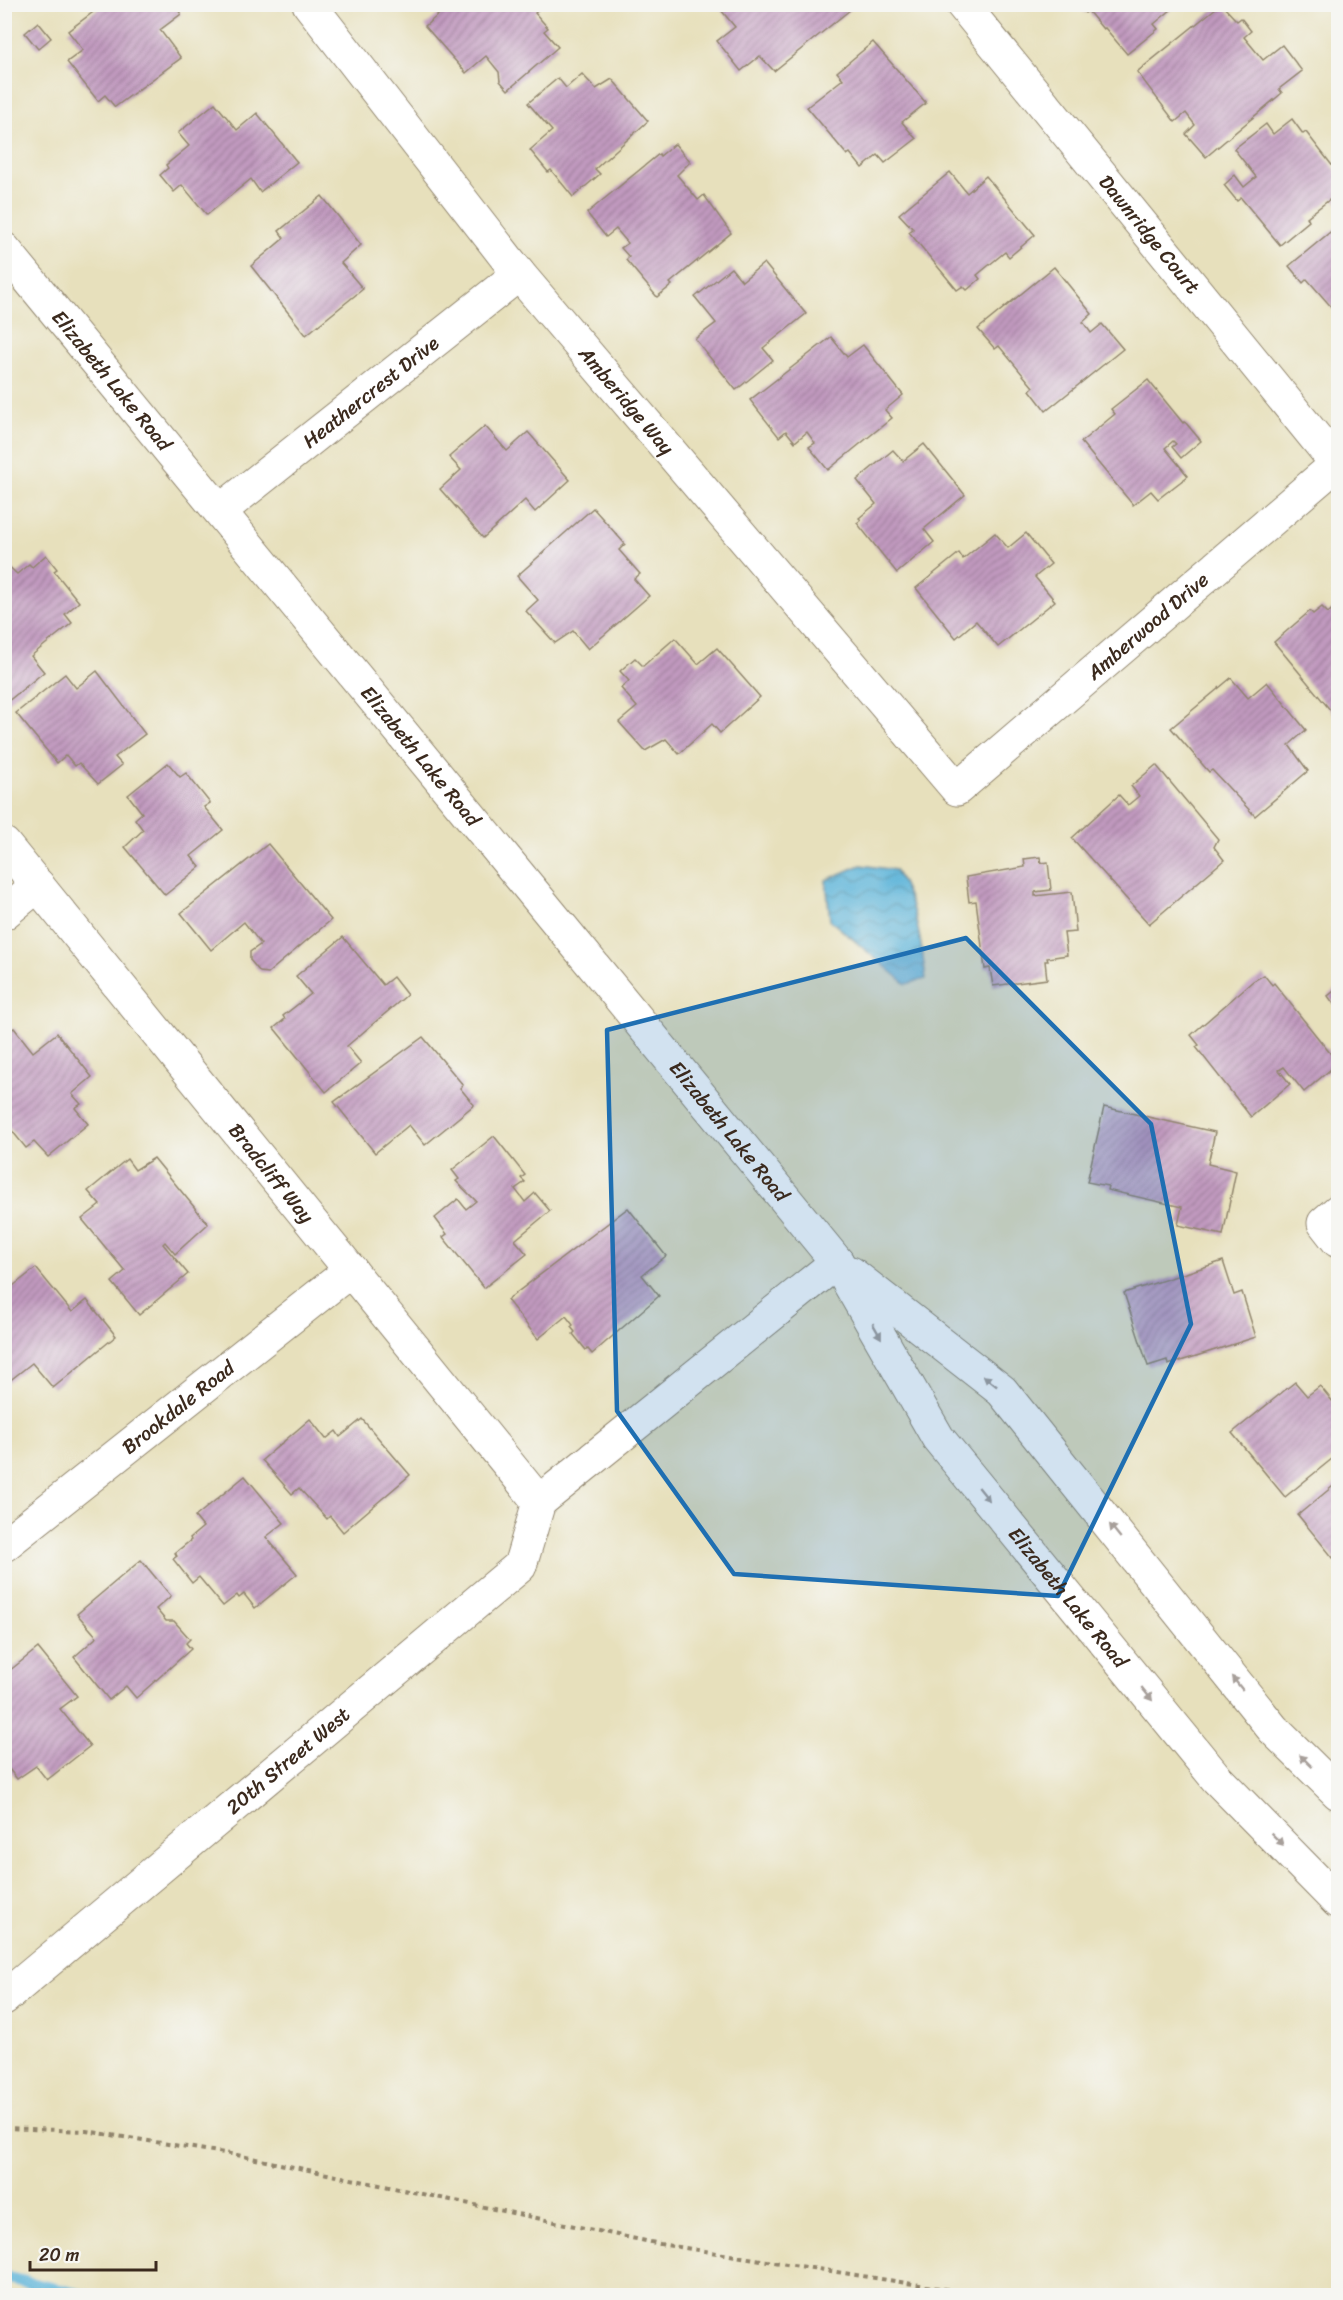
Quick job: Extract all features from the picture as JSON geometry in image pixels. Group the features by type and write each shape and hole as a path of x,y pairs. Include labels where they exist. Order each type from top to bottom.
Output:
{"street":[{"name":"Amberidge Way","path":"309,4 519,274 957,789"},
{"name":"Dawnridge Court","path":"962,4 1338,464"},
{"name":"Elizabeth Lake Road","path":"4,249 837,1263 939,1438 1217,1779 1338,1902"},
{"name":"Heathercrest Drive","path":"220,511 519,274"},
{"name":"Amberwood Drive","path":"957,789 1338,464"},
{"name":"Bradcliff Way","path":"4,844 539,1502"},
{"path":"4,913 38,885"},
{"name":"Elizabeth Lake Road","path":"837,1263 1002,1391 1273,1729 1338,1793"},
{"path":"539,1502 837,1263"},
{"name":"Brookdale Road","path":"4,1545 351,1270"},
{"name":"20th Street West","path":"4,1998 520,1566 539,1502"}],"path":[{"path":"4,2128 86,2131 237,2155 660,2244 989,2295"}],"highlighted area":[{"path":"966,938 1151,1124 1191,1324 1058,1596 734,1574 617,1411 607,1030"}],"water":[{"path":"861,865 895,870 913,909 920,936 926,979 906,984 830,920 826,880"}],"building":[{"path":"104,4 174,4 181,14 160,30 181,58 115,107 105,95 98,101 67,62 83,50 68,31"},
{"path":"716,4 845,4 850,10 774,71 760,56 741,71 717,41 735,27"},
{"path":"1078,4 1178,4 1154,24 1158,29 1127,54 1105,28 1103,29 1088,11 1085,13"},
{"path":"1221,4 1237,21 1241,18 1251,31 1244,37 1263,60 1282,45 1302,71 1279,89 1282,93 1206,157 1186,134 1195,125 1186,113 1175,122 1137,72"},
{"path":"450,5 535,5 539,9 535,13 548,28 544,31 558,47 508,90 500,81 499,72 486,56 466,73 425,26"},
{"path":"38,22 51,38 38,49 25,33"},
{"path":"873,42 926,103 902,122 916,139 885,163 878,155 862,168 850,153 847,155 807,107 843,79 837,72"},
{"path":"582,74 596,89 612,79 648,121 595,169 600,174 573,197 551,170 548,172 530,150 552,131 528,103 558,78 566,88"},
{"path":"215,103 237,130 257,113 297,162 260,192 251,179 207,215 182,185 174,192 160,175 168,168 166,165 189,146 178,133"},
{"path":"1292,119 1303,134 1306,132 1338,173 1338,204 1333,197 1307,217 1309,221 1280,245 1241,198 1237,201 1224,185 1235,175 1244,187 1256,177 1234,149 1266,124 1273,134"},
{"path":"675,144 690,162 677,175 698,200 704,195 731,233 670,283 672,285 657,297 626,260 629,257 621,248 628,243 616,229 606,237 587,213 659,154 660,156"},
{"path":"950,172 967,193 986,176 1035,235 1009,257 1005,252 977,275 980,279 967,290 963,286 957,290 909,232 913,229 899,214"},
{"path":"322,196 361,245 341,263 363,289 306,335 251,266 284,238 279,231"},
{"path":"1335,228 1338,232 1338,306 1334,310 1307,279 1303,283 1289,266"},
{"path":"764,263 806,314 763,348 773,360 736,390 695,339 716,323 695,297 731,268 742,281"},
{"path":"1054,267 1092,314 1083,322 1091,333 1102,324 1123,349 1046,411 1030,390 1033,387 999,346 995,349 978,329"},
{"path":"831,337 847,357 863,345 903,395 885,410 892,418 828,470 809,447 815,443 807,432 795,442 786,431 779,437 750,400"},
{"path":"1148,380 1201,441 1181,458 1172,447 1176,444 1173,441 1165,448 1188,476 1158,499 1151,491 1133,505 1081,442 1115,414 1111,409"},
{"path":"485,426 507,451 528,432 570,480 535,512 525,500 483,538 440,489 461,470 449,457"},
{"path":"924,444 965,495 924,529 934,542 897,573 857,523 861,520 859,518 876,504 857,480 893,450 903,461"},
{"path":"593,508 625,544 619,550 640,574 634,579 649,596 588,649 573,631 555,643 526,611 538,600 517,576"},
{"path":"995,533 1008,548 1026,533 1051,564 1035,577 1055,601 998,647 976,621 956,638 916,588 959,553 963,559"},
{"path":"46,555 57,569 54,571 79,602 65,614 72,623 31,656 44,672 7,702 4,699 4,562 17,574 29,564 32,567"},
{"path":"1338,604 1338,715 1336,717 1274,642 1310,611 1313,614 1322,607 1328,613"},
{"path":"675,638 698,664 717,648 760,697 720,733 712,724 679,754 666,739 645,751 619,722 637,707 621,688 629,681 620,671 635,658 643,666"},
{"path":"97,671 145,734 115,757 122,765 98,784 79,763 75,766 66,755 57,763 16,713 65,674 76,688"},
{"path":"1231,678 1248,698 1267,682 1306,730 1289,745 1308,771 1255,816 1212,770 1209,772 1171,728"},
{"path":"168,763 180,777 186,773 210,803 204,807 223,830 191,856 200,867 165,895 125,847 143,830 135,819 142,813 128,795"},
{"path":"1156,765 1218,839 1214,847 1224,860 1149,924 1072,838 1119,795 1128,805 1139,796 1131,786"},
{"path":"268,844 331,920 268,973 260,972 250,960 250,952 261,944 244,922 211,950 181,913"},
{"path":"1040,857 1041,863 1048,862 1051,890 1035,892 1035,896 1072,892 1076,932 1064,933 1067,955 1047,958 1048,961 1045,961 1047,979 993,986 990,968 985,969 976,901 969,902 966,877 1025,867 1024,859"},
{"path":"343,937 383,985 393,977 407,995 347,1046 361,1063 326,1092 274,1028 285,1019 283,1016 311,994 296,976"},
{"path":"1264,975 1272,985 1274,983 1338,1063 1304,1092 1284,1067 1279,1070 1290,1084 1251,1117 1196,1047 1199,1045 1191,1035 1253,981"},
{"path":"1338,988 1338,1010 1328,996"},
{"path":"14,1028 33,1052 57,1033 92,1077 72,1094 81,1104 75,1108 88,1124 48,1157 34,1142 26,1148 4,1121 4,1035"},
{"path":"423,1037 463,1085 460,1088 474,1105 425,1145 409,1125 375,1153 334,1102"},
{"path":"1104,1107 1215,1132 1208,1164 1236,1171 1223,1235 1178,1225 1182,1207 1107,1190 1108,1186 1087,1182"},
{"path":"494,1136 525,1175 521,1178 525,1182 515,1189 525,1202 535,1193 550,1211 515,1240 527,1254 484,1288 443,1237 447,1234 435,1218 458,1199 466,1209 476,1201 456,1181 459,1179 452,1170"},
{"path":"154,1158 208,1224 175,1254 165,1242 163,1244 188,1274 139,1315 112,1282 125,1271 82,1219 100,1205 88,1191 127,1159 135,1170"},
{"path":"628,1208 666,1256 642,1275 659,1296 592,1354 573,1334 575,1332 571,1327 573,1325 566,1316 538,1339 507,1300"},
{"path":"1223,1261 1234,1295 1242,1292 1256,1337 1168,1365 1167,1360 1148,1366 1124,1293"},
{"path":"36,1268 72,1312 87,1300 116,1336 53,1388 32,1363 8,1382 4,1378 4,1293"},
{"path":"1295,1382 1307,1396 1320,1386 1338,1408 1338,1454 1285,1497 1232,1433"},
{"path":"310,1419 326,1439 336,1431 340,1437 362,1419 410,1475 343,1532 330,1516 327,1519 299,1488 292,1494 262,1460"},
{"path":"245,1476 284,1523 266,1537 297,1574 255,1608 244,1594 239,1598 237,1595 223,1606 199,1577 192,1583 173,1559 177,1556 175,1553 203,1527 195,1517"},
{"path":"1338,1482 1338,1564 1298,1515"},
{"path":"141,1560 171,1596 156,1609 166,1621 174,1621 190,1639 186,1643 191,1649 136,1698 126,1686 109,1700 74,1657 97,1637 77,1614"},
{"path":"38,1648 77,1696 60,1709 90,1746 47,1780 36,1766 17,1779 4,1763 4,1675"}],"waterway":[{"path":"4,2277 86,2296"}]}
